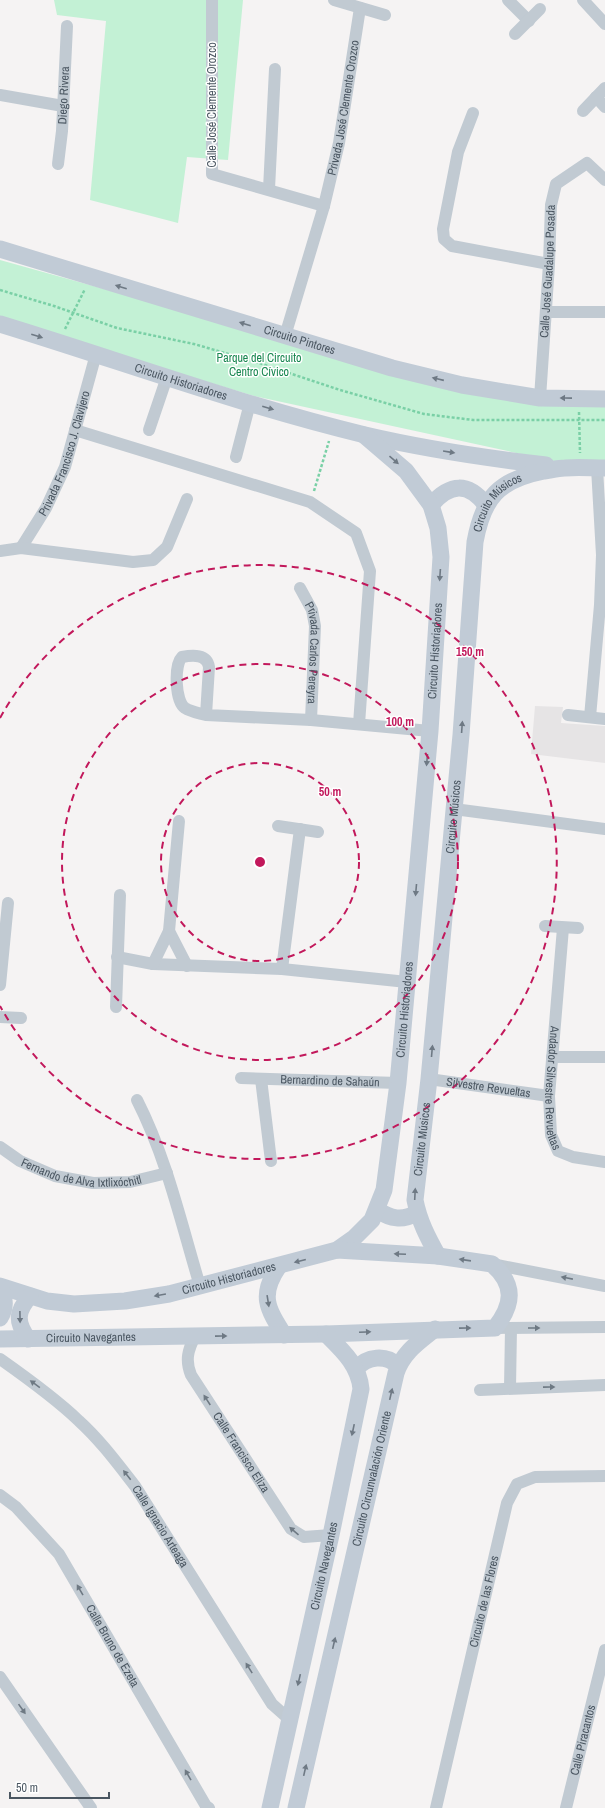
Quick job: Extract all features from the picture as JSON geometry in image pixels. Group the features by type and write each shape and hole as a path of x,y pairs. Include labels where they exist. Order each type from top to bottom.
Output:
{"street":[{"name":"Calle José Clemente Orozco","path":"212,0 212,174 269,189 324,206"},
{"path":"334,0 385,16"},
{"path":"508,0 529,21"},
{"path":"583,0 605,24"},
{"name":"Privada José Clemente Orozco","path":"324,206 339,142 360,8"},
{"path":"515,34 540,9"},
{"name":"Diego Rivera","path":"58,164 63,106 66,26"},
{"path":"269,189 275,69"},
{"path":"583,111 605,88"},
{"path":"0,95 63,106"},
{"path":"596,97 605,106"},
{"path":"473,113 458,152 443,228 444,239 452,246 549,264"},
{"name":"Calle José Guadalupe Posada","path":"540,398 549,264 550,205 556,184 587,163 605,180"},
{"path":"285,336 324,206"},
{"name":"Circuito Pintores","path":"0,249 90,278 392,368 462,385 540,398 605,399"},
{"path":"546,312 605,312"},
{"name":"Circuito Historiadores","path":"0,324 250,403 364,435 438,451 572,468"},
{"name":"Privada Francisco J. Clavijero","path":"21,548 46,508 65,467 96,354"},
{"path":"149,430 167,377"},
{"path":"236,457 250,403"},
{"path":"75,430 310,502 356,533 370,571 359,724"},
{"name":"Circuito Historiadores","path":"0,1287 47,1301 74,1304 125,1302 200,1286 337,1250 365,1228 372,1220 377,1210 384,1190 398,1083 430,731 441,557 438,528 431,505 406,471 364,435"},
{"name":"Circuito Músicos","path":"438,1256 423,1228 417,1213 415,1200 429,1079 461,735 475,542 478,523 486,505 495,492 510,482 525,475 572,468 601,468"},
{"path":"590,717 602,605 603,555 601,468"},
{"path":"431,505 450,490 464,488 477,494 486,505"},
{"path":"0,551 21,548 133,562 153,560 167,547 187,499"},
{"name":"Privada Carlos Pereyra","path":"300,588 312,610 315,626 311,720"},
{"name":"Privada Carlos Pereyra","path":"206,714 208,662 205,658 200,656 182,657 178,661 177,667 178,698 183,707 192,712 206,714 311,720 430,731"},
{"path":"568,715 605,719"},
{"path":"454,809 605,829"},
{"path":"153,964 169,931 179,821"},
{"path":"278,826 318,832"},
{"path":"282,970 300,829"},
{"path":"116,1007 120,895"},
{"path":"0,985 8,903"},
{"path":"545,926 578,928"},
{"name":"Andador Silvestre Revueltas","path":"563,928 549,1096 551,1135 558,1151 573,1157 605,1162"},
{"path":"169,931 187,966"},
{"path":"117,957 153,964 282,970 407,982"},
{"path":"0,1017 21,1018"},
{"path":"552,1057 605,1057"},
{"name":"Bernardino de Sahaún","path":"241,1078 398,1083"},
{"path":"261,1079 271,1161"},
{"name":"Silvestre Revueltas","path":"429,1079 549,1096"},
{"path":"137,1100 154,1134 200,1286"},
{"name":"Fernando de Alva Ixtlixóchitl","path":"0,1147 20,1161 55,1176 92,1183 130,1182 167,1173"},
{"path":"377,1210 385,1216 400,1219 408,1218 417,1213"},
{"path":"337,1250 438,1256 492,1264 605,1286"},
{"path":"492,1264 504,1277 509,1292 508,1308 503,1328 510,1388"},
{"path":"279,1266 268,1284 267,1302 274,1320 284,1335"},
{"path":"0,1287 5,1304 0,1318"},
{"path":"28,1339 23,1331 18,1317 20,1310 30,1296"},
{"path":"435,1329 605,1327"},
{"name":"Circuito Navegantes","path":"0,1339 284,1335 435,1329"},
{"name":"Circuito Circunvalación Oriente","path":"296,1808 398,1366 409,1350 435,1329"},
{"name":"Circuito Navegantes","path":"270,1808 331,1535 361,1389 356,1369 342,1350 326,1334"},
{"name":"Calle Francisco Eliza","path":"195,1336 187,1356 191,1375 291,1529 304,1537 331,1535"},
{"path":"356,1369 365,1361 377,1358 390,1360 398,1366"},
{"name":"Calle Ignacio Arteaga","path":"0,1359 44,1391 80,1421 109,1453 135,1486 272,1704 290,1720"},
{"path":"480,1390 605,1386"},
{"name":"Circuito de las Flores","path":"436,1808 507,1503 517,1484 535,1477 605,1476"},
{"name":"Calle Bruno de Ezeta","path":"0,1495 16,1507 59,1554 206,1806 209,1808"},
{"name":"Calle Piracantos","path":"566,1808 599,1696 605,1650"},
{"path":"0,1677 91,1808"}],"path":[{"path":"58,342 90,278"},
{"path":"0,290 117,328 194,344 256,362 340,390 424,414 472,420 605,420"},
{"path":"572,468 580,420 579,398"},
{"path":"310,502 330,442"}],"shaded area":[{"path":"535,706 563,707 561,723 605,726 605,763 531,754"}],"green space":[{"path":"54,0 243,0 228,160 187,157 178,223 90,200 106,21 57,15"},
{"name":"Parque del Circuito Centro Cívico","path":"0,260 391,369 605,403 605,460 558,462 254,396 0,319"}]}
